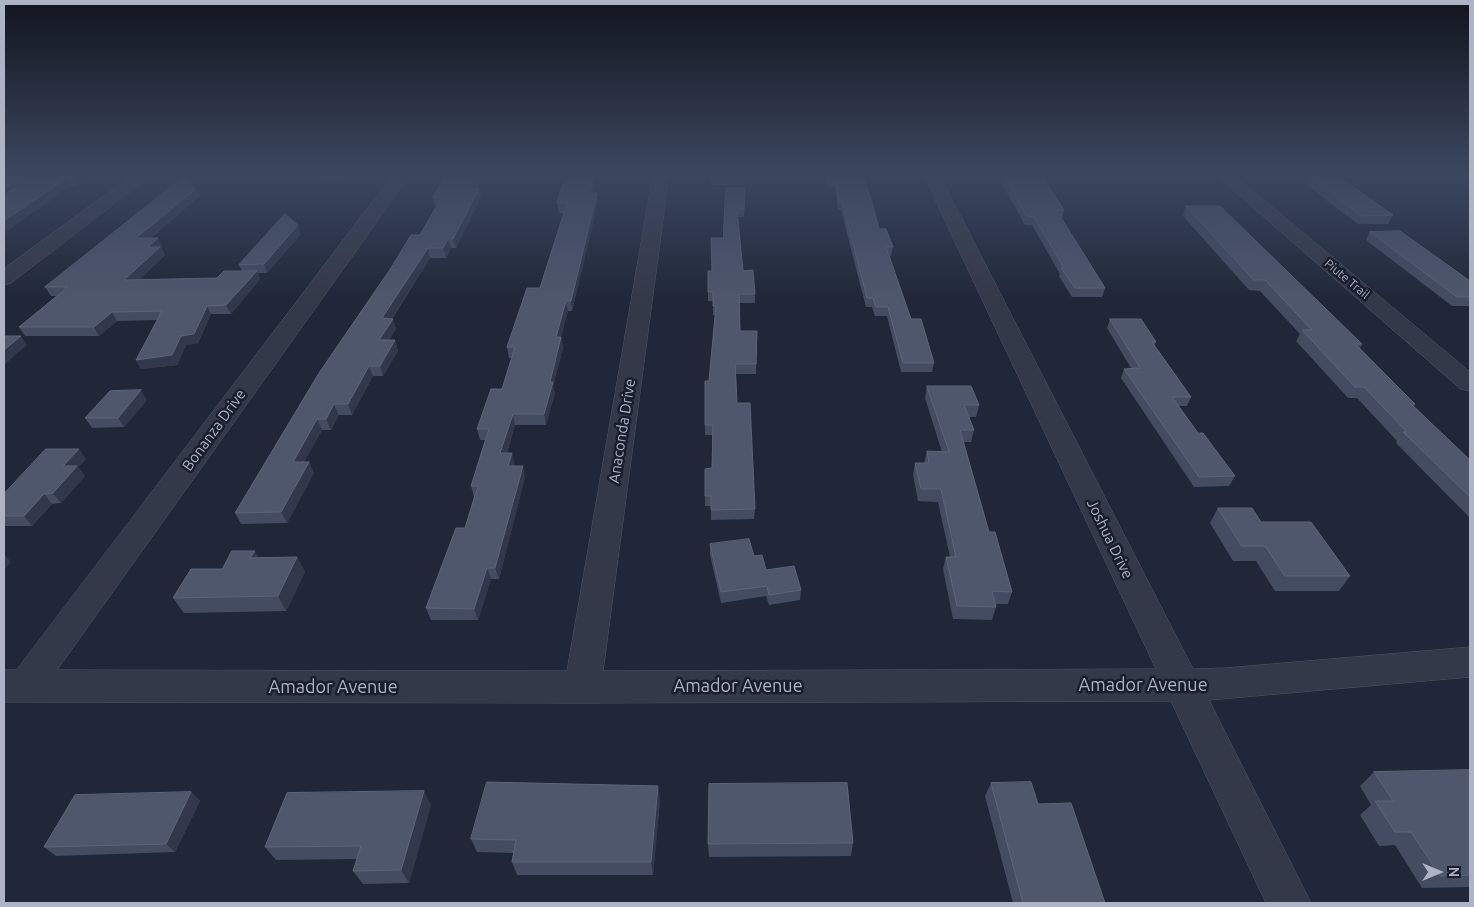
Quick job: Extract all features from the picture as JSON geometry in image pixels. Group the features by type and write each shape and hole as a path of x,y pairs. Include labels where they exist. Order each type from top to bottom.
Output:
{"street":[{"path":"4,279 88,216"},
{"name":"Bonanza Drive","path":"14,686 371,216"},
{"name":"Anaconda Drive","path":"583,687 655,216"},
{"name":"Joshua Drive","path":"952,216 1288,903"},
{"name":"Piute Trail","path":"1273,216 1470,384"},
{"name":"Amador Avenue","path":"14,686 1182,685 1226,684 1470,662"}],"building":[{"path":"4,216 11,216 4,221"},
{"path":"134,216 163,216 136,238 158,238 148,247 160,247 124,280 217,278 224,271 257,271 226,305 207,306 194,334 181,336 172,355 136,360 162,311 112,312 94,327 19,327 68,287 45,287"},
{"path":"283,216 288,216 298,225 264,264 239,265"},
{"path":"431,216 465,216 453,239 448,239 443,248 428,248 382,318 393,319 379,340 395,340 380,366 369,366 348,404 334,404 326,419 317,419 293,462 309,462 281,512 235,513 319,373 391,268 411,235 420,235"},
{"path":"563,216 591,216 571,301 566,301 556,337 561,337 550,382 553,382 544,414 513,414 500,453 512,453 508,466 523,466 495,568 487,568 474,609 426,608 456,528 465,528 478,486 471,486 489,429 477,429 491,389 502,389 515,347 507,347 527,288 540,288"},
{"path":"724,216 738,216 743,271 753,270 755,294 739,294 740,331 757,331 756,364 735,364 737,403 750,403 755,509 711,510 711,496 705,496 705,469 712,468 713,425 705,425 705,381 709,381 716,306 713,306 713,292 708,292 708,271 712,271 711,238 723,238"},
{"path":"846,216 876,216 879,229 886,229 893,247 886,247 911,319 921,319 934,363 903,363 888,307 876,307 873,298 867,298"},
{"path":"1029,216 1060,216 1105,288 1075,288 1061,268 1064,268 1034,217"},
{"path":"1195,216 1231,216 1362,344 1355,344 1415,404 1411,404 1470,460 1470,497 1403,432 1407,432 1364,387 1355,387 1302,330 1312,330 1265,280 1254,280"},
{"path":"1400,231 1470,281 1470,297 1457,297 1370,232"},
{"path":"1110,319 1141,319 1156,342 1152,342 1191,397 1172,397 1198,433 1203,433 1235,476 1199,477 1124,369 1140,368"},
{"path":"4,336 21,336 4,350"},
{"path":"927,386 971,386 979,405 964,405 974,430 960,430 989,532 995,532 1012,592 992,591 996,607 957,606 946,557 956,557 941,489 921,489 915,463 929,463 927,451 949,452"},
{"path":"141,390 118,418 85,418 110,391"},
{"path":"46,449 79,449 63,466 77,466 53,493 44,494 24,516 4,516 4,494"},
{"path":"1218,508 1252,508 1261,522 1311,522 1350,576 1285,576 1265,546 1242,546"},
{"path":"749,539 754,556 762,555 766,570 794,566 801,590 769,595 767,586 721,592 710,544"},
{"path":"232,551 255,551 250,558 297,557 278,596 173,598 191,569 222,569"},
{"path":"1470,770 1470,875 1440,876 1411,832 1395,832 1375,801 1393,801 1374,772"},
{"path":"487,782 658,786 651,862 512,862 516,840 471,839"},
{"path":"1031,782 1038,804 1071,803 1105,903 1023,903 991,783"},
{"path":"847,783 853,843 708,844 709,784"},
{"path":"424,791 401,870 353,871 361,846 265,847 287,793"},
{"path":"191,792 166,844 44,847 75,795"}]}
